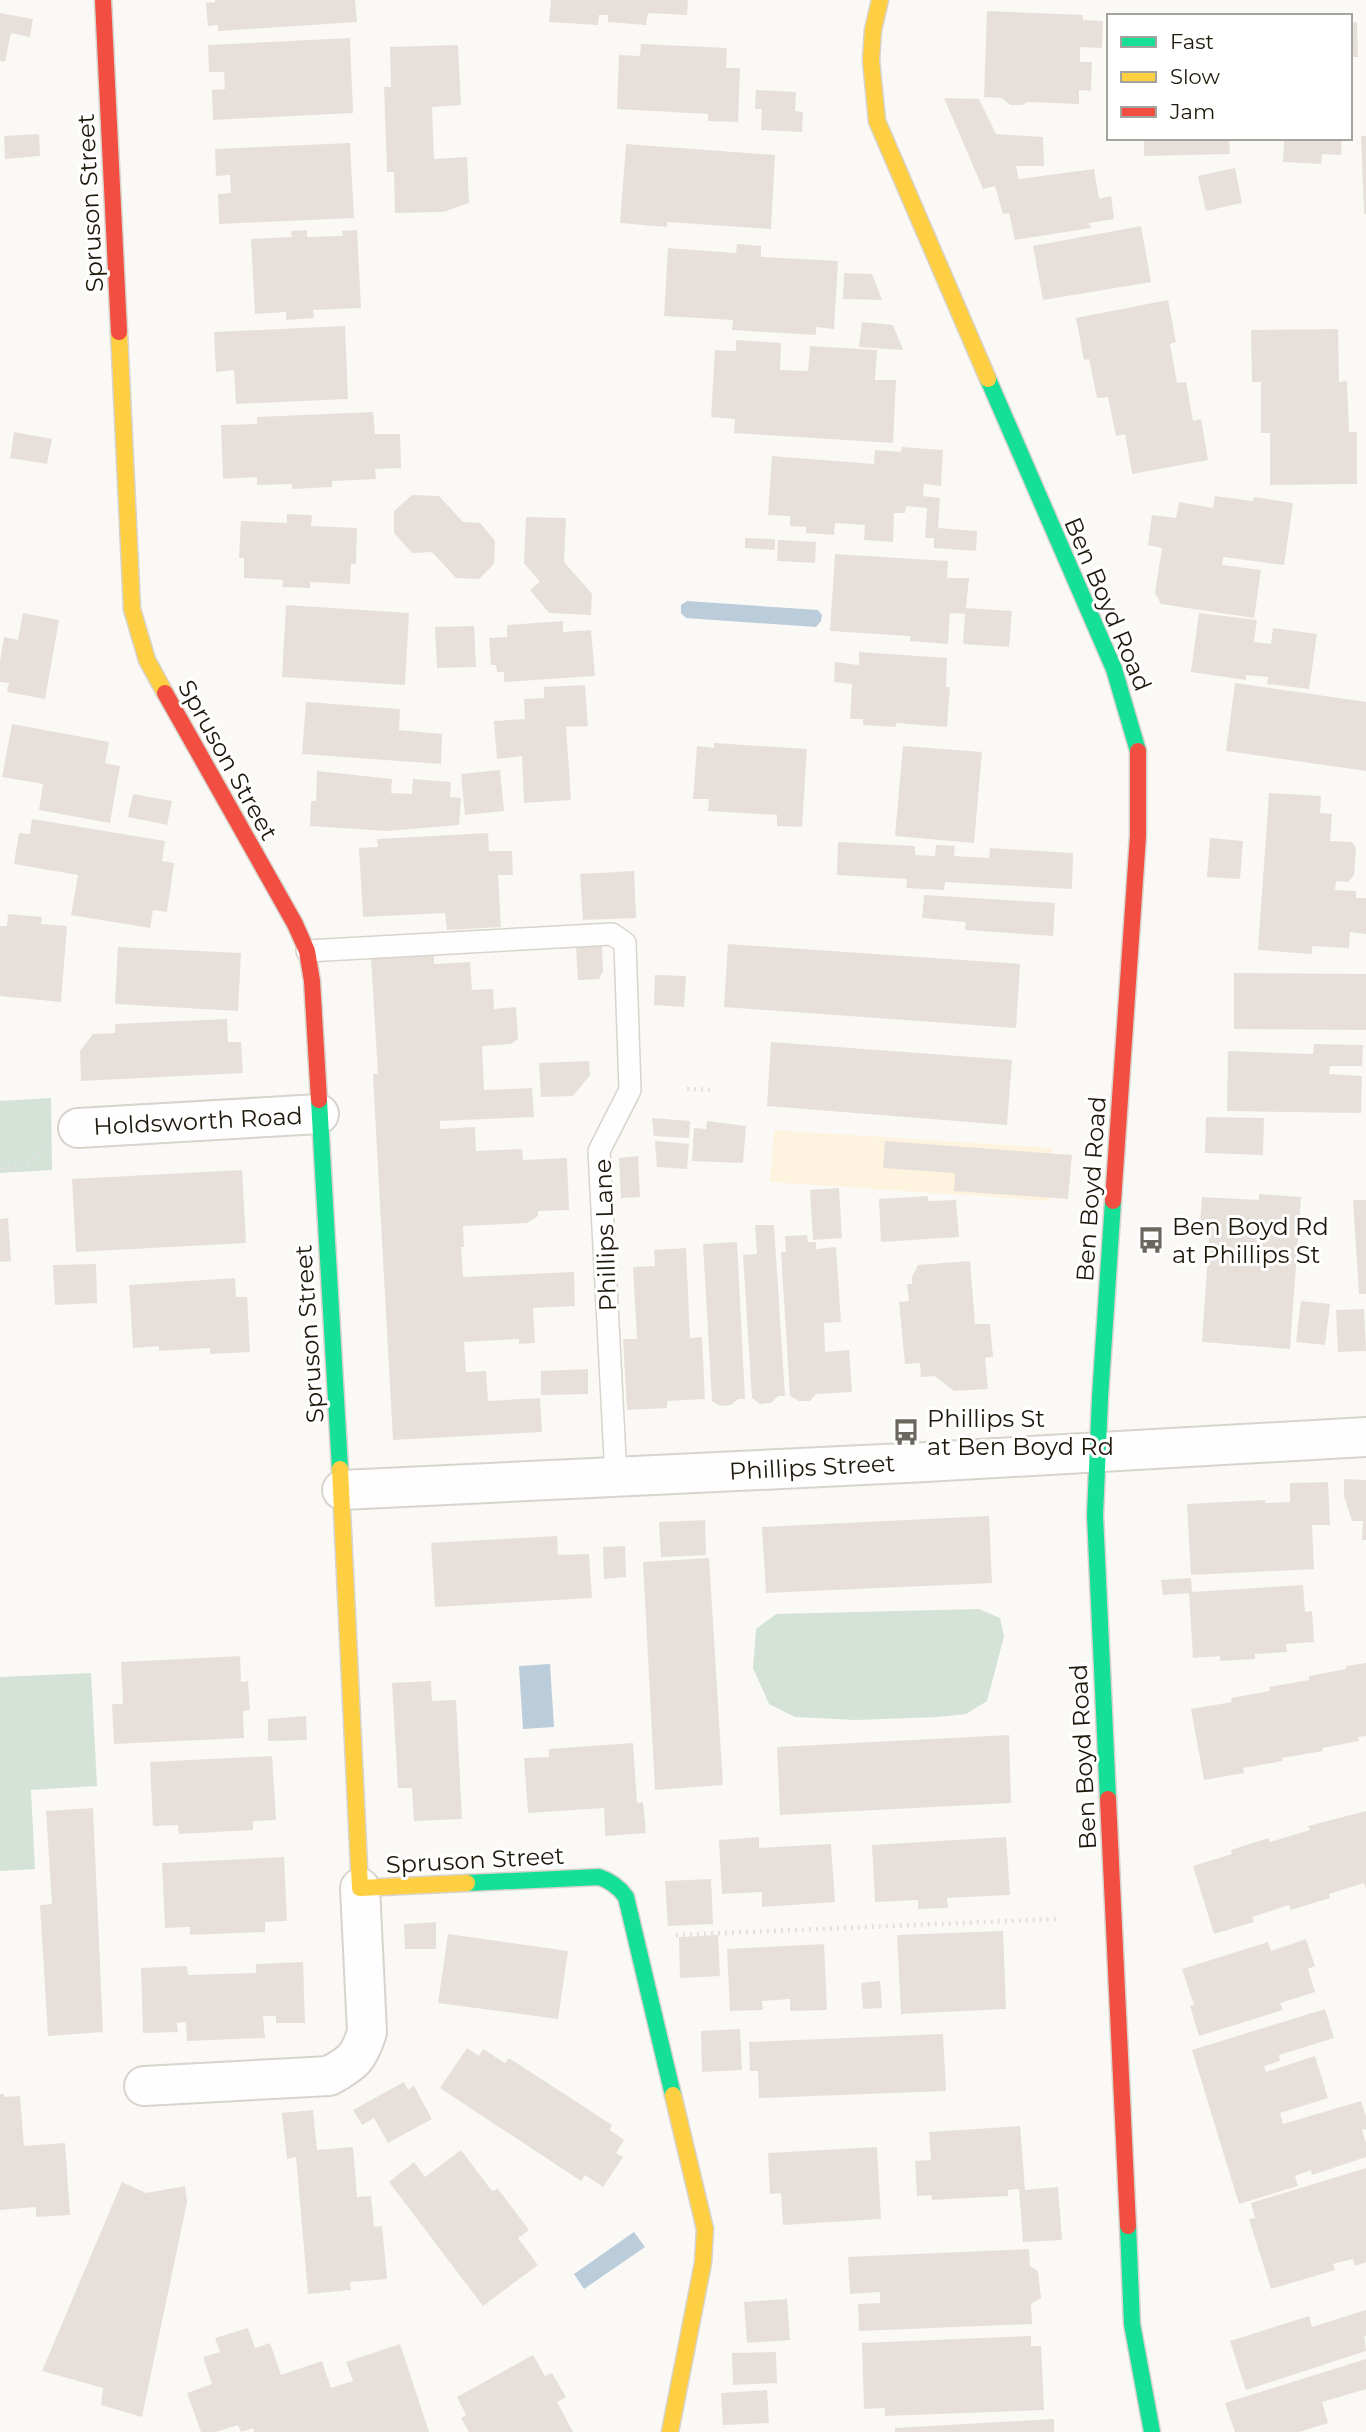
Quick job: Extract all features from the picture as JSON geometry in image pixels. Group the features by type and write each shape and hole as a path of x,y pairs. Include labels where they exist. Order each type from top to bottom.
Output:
{"street":[{"name":"Spruson Street","path":"103,0 132,609 147,660 295,924 307,951 312,981 342,1490 360,1888 599,1877 620,1887 626,1897 705,2229 703,2263 670,2432"},
{"name":"Ben Boyd Road","path":"880,0 872,25 870,63 877,121 1114,669 1135,736 1139,759 1138,836 1097,1451 1095,1529 1132,2324 1152,2432"},
{"name":"Holdsworth Road","path":"78,1128 319,1114"},
{"name":"Phillips Street","path":"342,1490 1366,1437"},
{"path":"145,2086 330,2076 348,2066 361,2053 368,2032 360,1888"}],"lane":[{"name":"Phillips Lane","path":"307,951 612,934 625,943 630,1090 599,1151 616,1477"}],"path":[{"path":"687,1088 715,1090"},
{"path":"0,1168 25,1166 78,1128"},
{"path":"637,1937 1056,1919"}],"shaded area":[{"path":"51,1098 52,1170 0,1173 0,1101"},
{"path":"774,1130 1053,1148 1050,1201 770,1182"},
{"path":"979,1609 1000,1618 1004,1636 987,1701 966,1714 855,1720 795,1717 769,1704 753,1668 756,1629 776,1614"},
{"path":"91,1673 97,1786 31,1790 35,1869 0,1871 0,1677"}],"water":[{"path":"687,601 818,610 822,615 816,627 686,618 681,613 681,605"},
{"path":"550,1664 554,1727 523,1729 519,1666"},
{"path":"634,2232 645,2247 584,2289 574,2274"}],"building":[{"path":"215,0 355,0 357,22 218,31 218,25 208,26 206,3"},
{"path":"551,0 688,0 687,15 648,13 646,25 608,22 608,15 599,15 598,25 549,22"},
{"path":"987,11 1083,15 1083,20 1103,21 1102,48 1080,47 1080,62 1092,62 1091,91 1079,90 1079,104 1028,102 1010,105 1002,98 984,97"},
{"path":"0,13 33,19 30,37 11,33 5,62 0,61"},
{"path":"1357,22 1358,57 1352,57 1352,23"},
{"path":"350,38 353,113 213,120 212,90 225,89 224,72 209,72 208,45"},
{"path":"641,44 727,48 726,68 740,68 738,122 708,121 708,114 617,109 619,55 640,56"},
{"path":"458,45 461,105 432,107 434,159 467,157 469,203 443,212 395,213 394,172 387,172 384,87 391,87 390,47"},
{"path":"756,90 796,92 795,111 803,112 802,132 761,130 762,109 755,109"},
{"path":"944,98 979,99 996,134 1043,137 1044,166 1016,166 1019,179 1094,169 1099,199 1111,196 1114,219 1089,223 1091,228 1015,240 1009,213 1003,214 995,186 983,189"},
{"path":"39,134 40,156 5,159 4,136"},
{"path":"1361,136 1366,136 1366,214 1364,214"},
{"path":"1144,140 1229,140 1230,154 1144,156"},
{"path":"1277,140 1342,140 1341,155 1322,154 1321,164 1283,162 1284,141"},
{"path":"350,143 354,218 219,224 218,194 231,193 230,175 216,176 215,149"},
{"path":"626,144 775,155 771,229 667,222 667,227 620,223"},
{"path":"1235,168 1242,203 1206,211 1198,176"},
{"path":"1141,226 1151,282 1043,300 1033,246"},
{"path":"307,230 307,237 343,236 342,231 357,230 361,308 313,310 314,318 286,320 286,312 255,314 251,239 292,237 291,231"},
{"path":"737,244 761,246 761,257 838,261 834,329 816,327 816,335 732,330 733,320 664,316 668,248 736,253"},
{"path":"844,273 872,274 882,300 843,299"},
{"path":"1168,300 1176,342 1170,344 1177,383 1186,382 1193,421 1201,419 1208,460 1132,474 1125,434 1116,436 1108,397 1097,398 1089,359 1084,360 1076,318"},
{"path":"862,322 893,325 903,350 859,347"},
{"path":"345,326 348,399 236,404 234,370 216,372 214,332"},
{"path":"1338,329 1339,382 1347,381 1349,432 1357,432 1357,484 1270,485 1270,433 1261,433 1261,382 1252,382 1251,330"},
{"path":"736,340 781,343 780,370 808,371 810,346 877,350 875,380 896,380 893,443 734,433 735,419 711,417 715,350 736,351"},
{"path":"373,412 375,434 400,434 401,468 375,469 376,479 332,481 332,487 292,489 292,484 257,485 257,477 223,479 221,425 257,424 257,417"},
{"path":"14,432 52,439 47,464 10,458"},
{"path":"902,447 943,450 941,486 924,484 923,496 940,498 938,528 977,531 976,551 934,548 934,538 925,538 927,508 906,506 905,513 894,513 893,542 864,540 865,525 835,523 834,535 806,533 806,527 790,526 790,516 768,515 772,456 874,464 875,450 901,452"},
{"path":"412,495 439,496 463,522 480,523 495,541 494,564 479,579 456,578 432,552 412,553 394,533 394,511"},
{"path":"1215,496 1253,501 1254,497 1293,503 1284,565 1223,557 1222,565 1261,570 1254,618 1161,604 1155,593 1162,548 1148,545 1152,515 1176,518 1179,502 1213,508"},
{"path":"287,514 312,515 311,526 357,528 356,564 351,564 350,584 310,582 310,588 282,587 283,580 244,578 244,558 239,558 241,521 287,523"},
{"path":"526,517 566,518 564,562 592,594 591,615 549,613 530,590 540,582 524,563"},
{"path":"745,538 775,539 775,550 745,548"},
{"path":"778,540 816,542 815,563 777,561"},
{"path":"835,554 948,561 947,578 969,578 966,608 1012,611 1009,647 963,644 965,614 950,613 948,644 910,641 910,636 830,631"},
{"path":"286,605 409,613 405,685 282,677"},
{"path":"23,613 59,620 45,699 7,692 9,683 0,682 4,637 18,640"},
{"path":"1199,613 1257,620 1254,642 1271,644 1273,628 1317,634 1309,689 1267,684 1268,677 1246,675 1246,680 1191,672"},
{"path":"563,621 563,632 591,630 595,676 504,682 504,672 497,672 496,665 491,665 489,638 507,637 507,625"},
{"path":"474,626 476,667 437,668 435,627"},
{"path":"859,652 947,658 946,687 950,687 947,727 896,723 896,727 863,725 863,719 850,719 852,684 834,682 835,662 859,665"},
{"path":"1235,683 1366,702 1366,771 1226,751"},
{"path":"585,685 588,726 566,727 571,800 524,803 522,756 497,759 494,721 525,719 524,699 544,698 544,687"},
{"path":"306,702 400,709 399,730 442,734 441,764 302,754"},
{"path":"12,724 109,742 105,763 120,766 110,823 39,810 43,784 2,777"},
{"path":"714,743 807,749 802,827 777,826 777,815 708,811 709,799 693,799 697,746 714,748"},
{"path":"903,746 982,752 974,843 895,836"},
{"path":"500,770 504,811 465,815 461,774"},
{"path":"317,771 392,779 391,793 412,794 413,779 451,782 450,797 461,798 459,825 387,831 310,826 311,801 316,801"},
{"path":"1269,793 1321,796 1320,813 1332,814 1330,841 1352,842 1356,848 1354,875 1348,882 1336,881 1335,890 1356,891 1356,898 1366,898 1366,934 1350,932 1349,948 1312,946 1312,954 1258,950"},
{"path":"133,794 172,801 167,825 128,817"},
{"path":"32,819 165,841 162,861 174,863 167,912 153,910 150,928 71,915 78,875 14,864 19,833 30,834"},
{"path":"488,833 489,851 512,851 513,875 498,875 501,927 447,930 445,913 363,917 359,848 378,847 377,839"},
{"path":"1210,838 1243,841 1240,879 1207,877"},
{"path":"838,842 915,846 915,855 935,856 936,845 955,846 954,856 989,858 990,848 1073,853 1072,889 945,882 944,890 906,888 907,879 837,875"},
{"path":"634,871 636,918 583,920 580,874"},
{"path":"924,895 1055,903 1053,936 965,930 966,922 922,918"},
{"path":"8,914 42,917 41,924 67,926 61,1002 0,996 0,926 7,926"},
{"path":"728,944 1020,964 1016,1028 724,1007"},
{"path":"602,946 603,971 599,979 578,980 576,947"},
{"path":"118,947 241,953 238,1011 115,1004"},
{"path":"434,952 434,964 470,962 472,990 493,989 494,1009 516,1007 518,1039 511,1044 482,1046 484,1090 532,1088 534,1117 440,1121 440,1129 475,1127 476,1151 522,1149 523,1160 567,1158 569,1210 538,1211 538,1216 527,1223 463,1226 464,1247 461,1247 463,1277 574,1272 575,1306 533,1308 535,1343 519,1344 519,1339 464,1342 466,1372 486,1371 488,1401 540,1398 542,1432 393,1440 373,1074 378,1074 371,957"},
{"path":"1234,973 1366,974 1366,1030 1234,1029"},
{"path":"655,975 686,976 684,1007 654,1005"},
{"path":"227,1019 228,1042 241,1042 243,1073 81,1081 80,1051 93,1034 115,1033 115,1024"},
{"path":"771,1042 1012,1060 1007,1125 767,1106"},
{"path":"1314,1044 1363,1045 1362,1066 1330,1066 1329,1074 1362,1076 1361,1113 1227,1111 1228,1051 1313,1054"},
{"path":"589,1061 590,1075 573,1096 541,1097 539,1063"},
{"path":"1206,1117 1264,1118 1263,1155 1205,1153"},
{"path":"652,1118 690,1121 689,1138 654,1136"},
{"path":"707,1121 746,1126 743,1163 692,1161 694,1128 706,1129"},
{"path":"655,1141 689,1144 687,1169 657,1167"},
{"path":"885,1141 1072,1155 1068,1199 954,1191 955,1173 883,1168"},
{"path":"638,1156 640,1197 621,1198 619,1158"},
{"path":"242,1170 246,1243 76,1252 72,1179"},
{"path":"839,1188 842,1238 813,1240 810,1190"},
{"path":"1259,1194 1301,1197 1290,1349 1202,1342 1210,1226 1200,1225 1202,1197 1259,1200"},
{"path":"928,1196 928,1201 956,1200 959,1237 881,1242 879,1199"},
{"path":"1353,1200 1366,1200 1366,1294 1359,1294"},
{"path":"8,1218 11,1261 0,1262 0,1219"},
{"path":"755,1225 774,1225 785,1396 778,1396 771,1403 760,1404 752,1398 743,1255 757,1254"},
{"path":"807,1235 808,1242 816,1242 816,1249 836,1247 841,1322 824,1323 825,1352 849,1350 852,1392 816,1394 810,1401 799,1401 790,1396 781,1252 786,1252 785,1236"},
{"path":"737,1242 745,1399 720,1406 712,1401 703,1244"},
{"path":"686,1248 690,1338 702,1337 705,1399 667,1401 667,1408 627,1410 623,1339 637,1339 633,1267 655,1266 654,1250"},
{"path":"970,1261 975,1324 990,1324 993,1357 985,1358 988,1389 954,1391 935,1376 921,1377 920,1363 905,1364 899,1302 909,1301 907,1284 912,1284 912,1277 918,1265"},
{"path":"96,1264 97,1303 55,1305 53,1265"},
{"path":"235,1278 236,1297 247,1297 250,1352 210,1354 210,1348 159,1351 159,1346 133,1348 129,1285"},
{"path":"1301,1301 1330,1304 1325,1345 1296,1342"},
{"path":"1364,1309 1366,1351 1338,1352 1336,1310"},
{"path":"588,1369 588,1394 541,1395 541,1371"},
{"path":"1344,1479 1366,1480 1366,1540 1362,1540 1363,1521 1352,1521 1344,1496"},
{"path":"1328,1482 1330,1525 1312,1525 1314,1569 1191,1575 1187,1504 1265,1500 1265,1503 1290,1502 1290,1483"},
{"path":"989,1516 992,1583 766,1593 762,1527"},
{"path":"705,1520 706,1555 661,1557 659,1522"},
{"path":"557,1536 558,1555 589,1554 592,1598 435,1607 431,1543"},
{"path":"625,1546 626,1577 604,1579 603,1547"},
{"path":"709,1558 723,1785 655,1790 643,1562"},
{"path":"1191,1578 1192,1592 1303,1585 1305,1612 1312,1611 1314,1642 1286,1644 1287,1652 1255,1654 1255,1659 1220,1661 1220,1656 1193,1658 1189,1593 1163,1595 1161,1580"},
{"path":"240,1656 241,1682 248,1681 250,1710 243,1711 244,1738 114,1744 112,1704 123,1704 121,1662"},
{"path":"1366,1663 1366,1736 1358,1737 1359,1741 1322,1748 1323,1751 1243,1768 1244,1773 1204,1780 1191,1709 1232,1702 1231,1698 1270,1691 1269,1687 1309,1680 1309,1676"},
{"path":"431,1681 432,1701 456,1700 462,1819 414,1821 412,1788 398,1788 392,1683"},
{"path":"306,1716 307,1740 268,1741 268,1719"},
{"path":"1009,1735 1011,1803 780,1815 777,1747"},
{"path":"633,1743 637,1803 643,1802 646,1833 605,1836 604,1808 528,1813 524,1758 549,1757 549,1749"},
{"path":"272,1756 276,1820 253,1821 253,1830 179,1834 178,1825 153,1826 150,1762"},
{"path":"93,1808 103,2032 48,2036 40,1905 52,1904 46,1811"},
{"path":"1366,1811 1366,1889 1364,1883 1329,1894 1330,1898 1291,1910 1289,1905 1252,1917 1254,1922 1214,1934 1193,1866 1232,1854 1231,1850 1268,1838 1270,1842 1310,1830 1308,1826"},
{"path":"759,1837 759,1848 831,1844 835,1902 762,1907 762,1892 722,1894 719,1840"},
{"path":"1006,1837 1010,1895 947,1898 948,1908 918,1909 918,1900 875,1902 872,1845"},
{"path":"284,1857 287,1921 265,1922 265,1932 190,1935 190,1927 165,1928 162,1863"},
{"path":"711,1879 713,1924 668,1926 665,1881"},
{"path":"436,1922 436,1949 405,1949 404,1924"},
{"path":"1003,1931 1006,2009 901,2014 897,1935"},
{"path":"448,1934 568,1951 558,2019 438,2003"},
{"path":"718,1935 720,1976 680,1978 679,1937"},
{"path":"1306,1939 1315,1966 1308,1969 1315,1992 1280,2003 1283,2010 1199,2036 1190,2006 1194,2005 1182,1969 1268,1942 1271,1951"},
{"path":"824,1944 827,2010 790,2011 790,1999 762,2001 763,2010 730,2011 727,1949"},
{"path":"303,1962 305,2023 276,2023 276,2016 263,2016 265,2038 187,2041 186,2022 177,2023 178,2032 143,2033 141,1968 187,1966 188,1975 256,1973 256,1964"},
{"path":"880,1981 882,2008 863,2009 861,1983"},
{"path":"1325,2009 1334,2038 1279,2055 1280,2061 1264,2066 1266,2072 1315,2056 1328,2098 1280,2113 1283,2124 1361,2101 1366,2117 1366,2129 1362,2130 1366,2157 1312,2175 1311,2170 1295,2176 1298,2186 1239,2204 1192,2050"},
{"path":"740,2029 742,2070 702,2072 701,2031"},
{"path":"943,2034 946,2091 759,2098 758,2071 750,2071 749,2042"},
{"path":"467,2048 479,2056 483,2049 505,2063 509,2058 612,2125 610,2130 624,2140 616,2153 623,2157 603,2187 585,2175 581,2181 440,2088"},
{"path":"404,2082 408,2090 414,2086 432,2119 388,2143 374,2118 362,2125 353,2110"},
{"path":"0,2094 4,2094 4,2097 20,2096 24,2146 65,2143 70,2215 36,2217 36,2207 0,2210"},
{"path":"313,2110 317,2150 353,2147 357,2197 371,2196 374,2227 382,2226 387,2279 350,2282 351,2290 308,2294 296,2157 287,2159 282,2113"},
{"path":"1020,2126 1025,2190 1058,2187 1062,2240 1023,2242 1019,2189 1008,2190 1008,2196 932,2200 931,2195 917,2196 915,2161 931,2160 929,2132"},
{"path":"877,2147 881,2219 783,2225 781,2193 770,2194 768,2153"},
{"path":"461,2150 492,2191 498,2189 529,2230 518,2238 538,2265 483,2306 389,2182 414,2162 425,2177"},
{"path":"1366,2168 1366,2262 1355,2266 1353,2259 1333,2264 1335,2270 1271,2289 1249,2219 1255,2218 1251,2203"},
{"path":"122,2182 146,2193 185,2186 187,2202 142,2417 101,2405 103,2388 42,2371"},
{"path":"1029,2249 1030,2266 1038,2271 1041,2298 1031,2304 1032,2324 859,2331 858,2304 880,2303 880,2292 850,2294 848,2257"},
{"path":"787,2299 790,2340 747,2343 744,2302"},
{"path":"1366,2310 1366,2351 1246,2390 1230,2341 1309,2316 1312,2327"},
{"path":"248,2328 255,2348 270,2343 281,2375 322,2361 331,2388 353,2381 346,2362 400,2344 429,2432 254,2432 253,2428 241,2432 238,2425 216,2432 201,2432 187,2393 212,2384 203,2357 220,2352 215,2338"},
{"path":"1031,2336 1031,2346 1041,2346 1044,2410 885,2416 885,2408 864,2409 862,2343"},
{"path":"776,2352 777,2383 733,2385 732,2353"},
{"path":"533,2355 545,2376 552,2373 566,2397 557,2402 573,2432 469,2432 461,2418 466,2415 457,2397"},
{"path":"1366,2359 1366,2389 1322,2402 1328,2423 1299,2432 1235,2432 1225,2403"},
{"path":"767,2390 769,2423 723,2425 721,2393"},
{"path":"1054,2419 1054,2432 895,2432 895,2428"}],"traffic: fast":[{"path":"988,379 1114,669 1138,751"},
{"path":"319,1100 340,1469"},
{"path":"1108,1799 1095,1515 1113,1201"},
{"path":"467,1883 599,1877 621,1890 626,1897 673,2095"},
{"path":"1128,2226 1132,2324 1152,2432"}],"traffic: slow":[{"path":"880,0 873,30 871,60 877,121 988,379"},
{"path":"119,332 132,609 147,660 165,693"},
{"path":"340,1469 360,1888 467,1883"},
{"path":"670,2432 703,2263 705,2229 673,2095"}],"traffic: jam":[{"path":"103,0 119,332"},
{"path":"165,693 295,924 307,951 312,981 319,1100"},
{"path":"1113,1201 1138,836 1138,751"},
{"path":"1108,1799 1128,2226"}],"place":[{"name":"Ben Boyd Rd at Phillips St","path":"1151,1240"},
{"name":"Phillips St at Ben Boyd Rd","path":"906,1432"}]}
